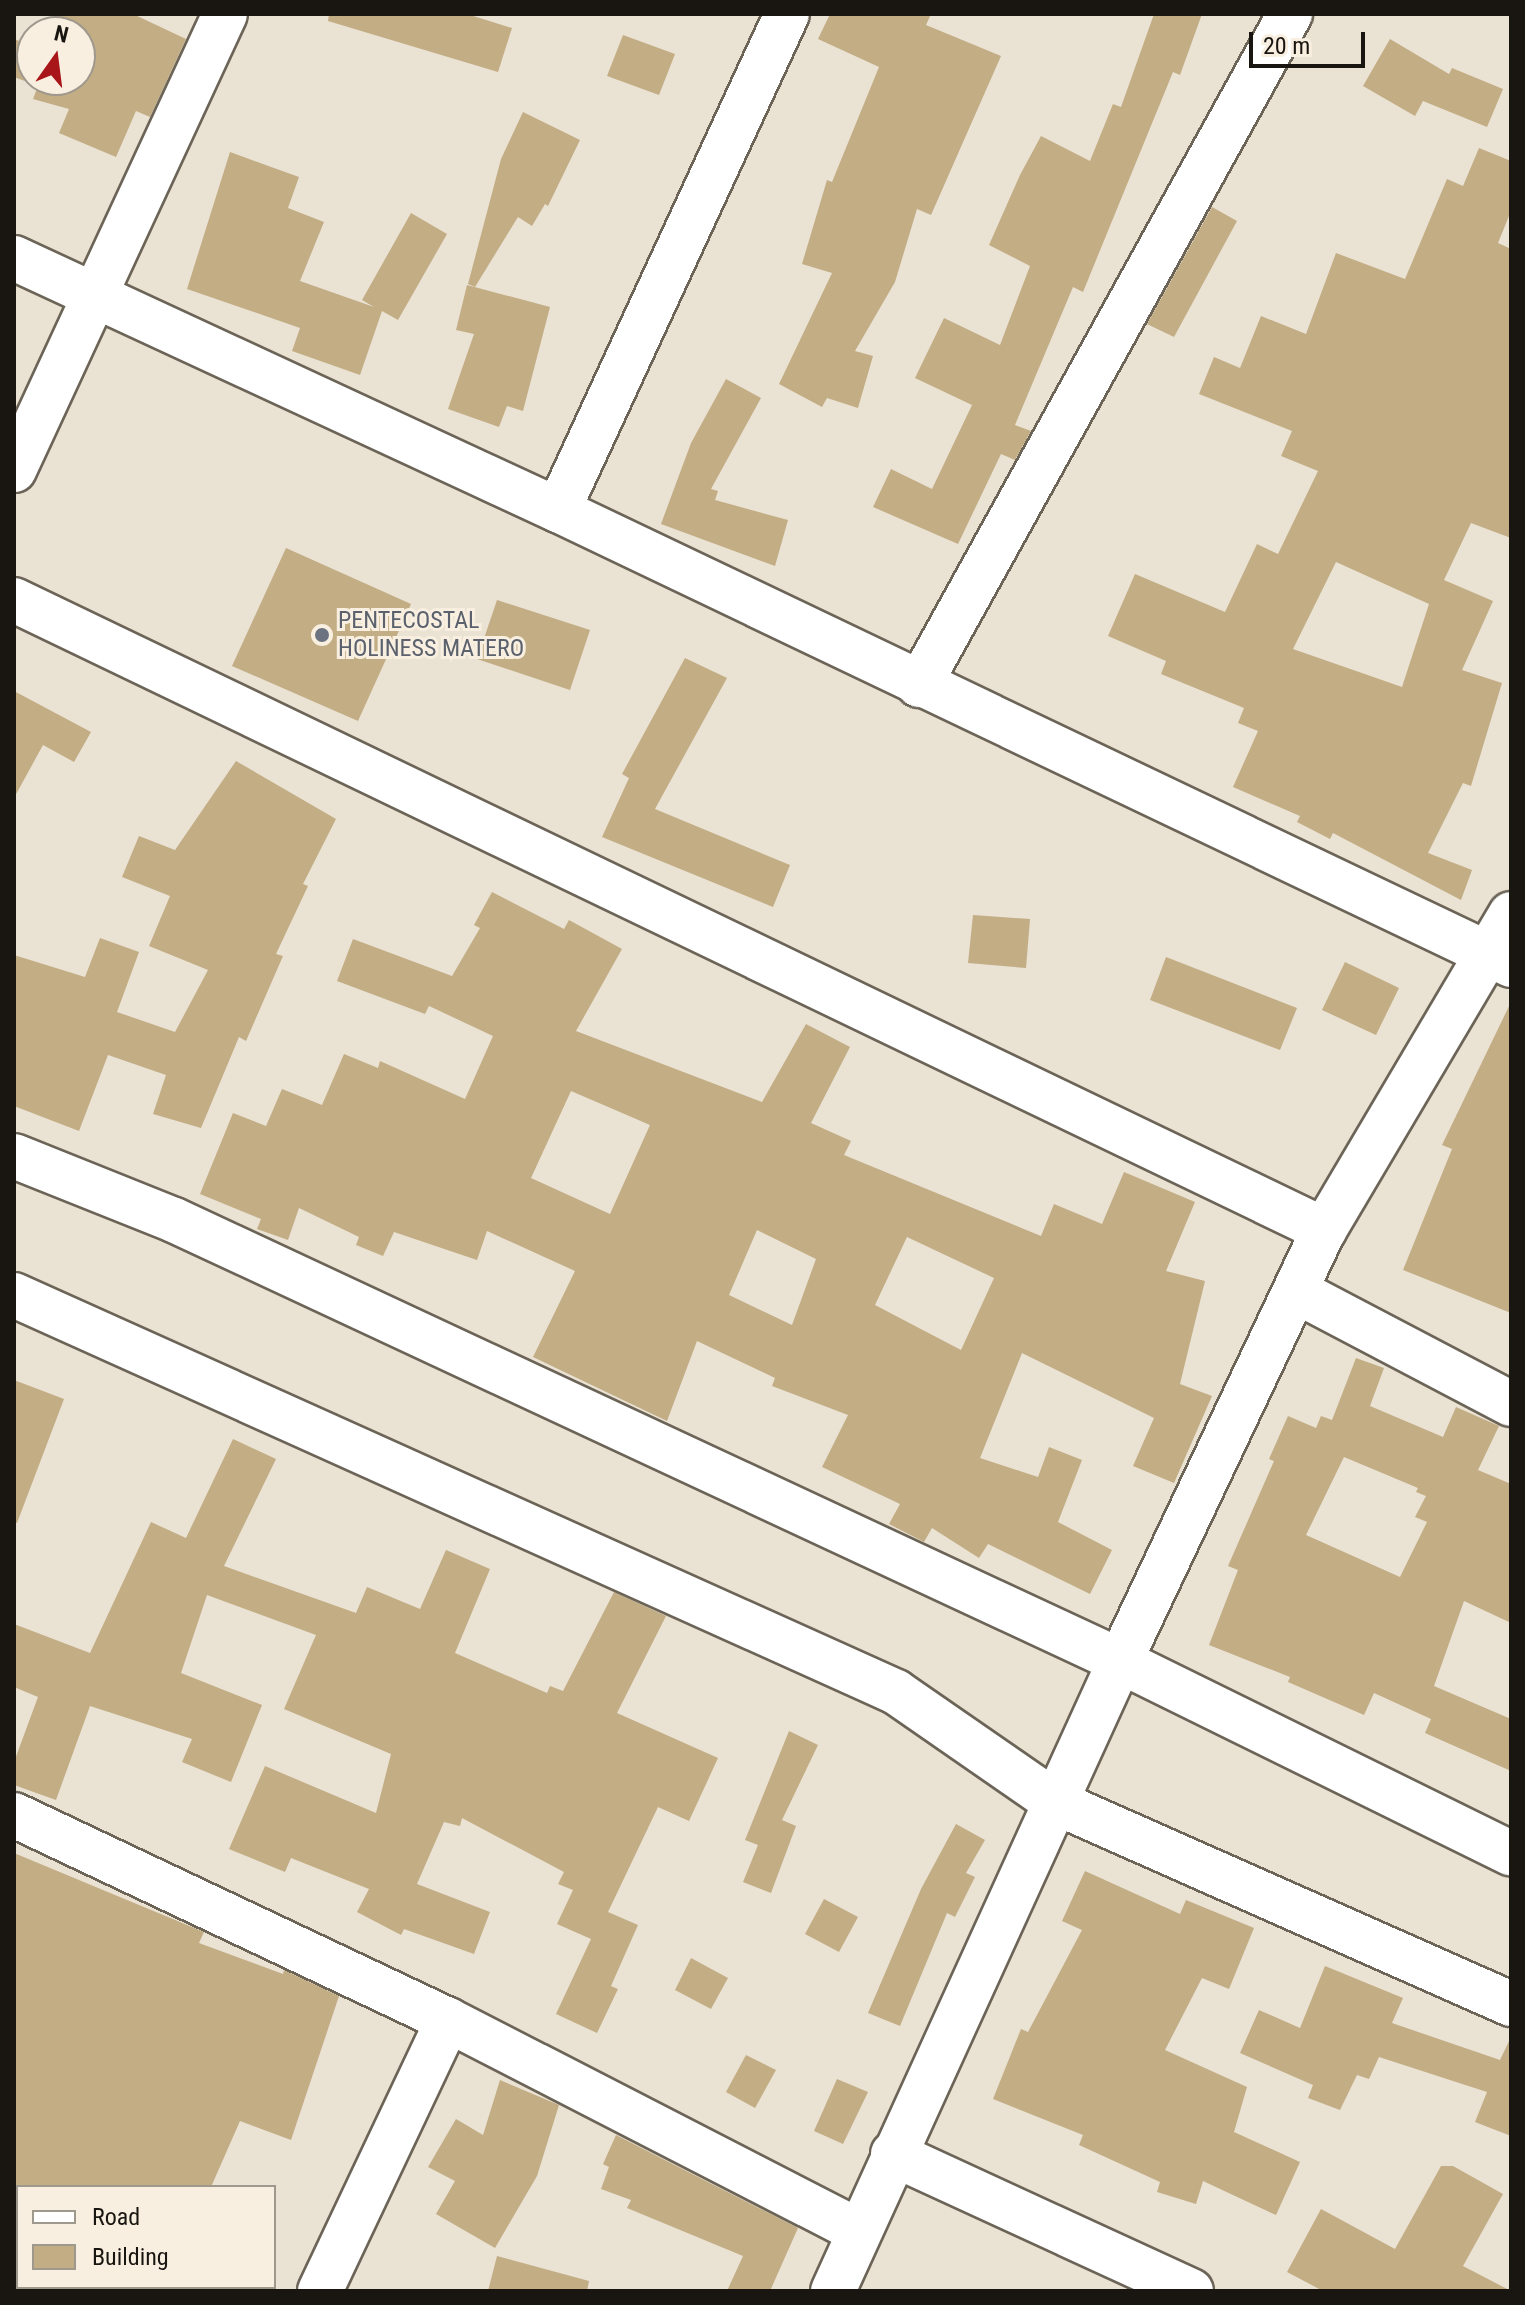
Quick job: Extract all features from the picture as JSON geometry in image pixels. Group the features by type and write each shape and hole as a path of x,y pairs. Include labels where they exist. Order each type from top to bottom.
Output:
{"street":[{"path":"14,470 225,14"},
{"path":"558,510 787,14"},
{"path":"919,685 1290,14"},
{"path":"14,258 94,298 558,510 919,685 1501,960"},
{"path":"14,600 1324,1230"},
{"path":"833,2291 1120,1661 1324,1230 1501,960 1511,914"},
{"path":"14,1156 174,1220 1120,1661 1511,1853"},
{"path":"1296,1291 1511,1404"},
{"path":"14,1295 896,1692 1055,1802 1511,2004"},
{"path":"14,1815 448,2020 858,2231"},
{"path":"320,2291 448,2020"},
{"path":"893,2154 1169,2285"}],"building":[{"path":"133,14 186,39 150,117 136,111 116,157 59,133 69,109 33,99 34,96 96,96 96,16 57,16"},
{"path":"329,14 467,14 512,28 498,72 328,21"},
{"path":"830,14 931,14 926,25 1001,56 931,215 917,209 895,282 855,351 873,356 858,408 827,398 822,407 779,384 832,273 802,264 827,180 832,182 879,67 818,39"},
{"path":"1154,14 1202,14 1180,75 1173,72 1083,292 1073,287 1015,425 1031,431 1015,460 1001,454 958,544 873,507 891,469 932,489 972,405 915,378 944,318 1000,345 1030,266 989,245 1020,175 1041,136 1090,161 1113,104 1121,107"},
{"path":"623,35 675,54 659,95 607,76"},
{"path":"1390,39 1449,74 1452,68 1503,89 1487,127 1423,101 1415,116 1363,86"},
{"path":"16,40 16,78 14,77"},
{"path":"523,112 580,140 548,206 545,204 532,226 518,217 475,287 468,284 501,159"},
{"path":"1479,148 1511,161 1511,211 1498,243 1511,249 1511,538 1471,523 1444,580 1493,601 1462,670 1502,683 1471,786 1463,783 1428,853 1472,870 1461,900 1333,833 1330,839 1297,822 1300,816 1233,787 1258,731 1238,723 1244,708 1161,674 1166,661 1108,636 1135,574 1225,612 1257,544 1278,554 1318,471 1281,456 1292,431 1199,394 1214,357 1240,368 1261,316 1306,334 1336,253 1405,279 1447,179 1463,186","holes":["1336,562 1429,604 1402,687 1293,649"]},
{"path":"230,152 299,177 288,208 324,222 300,281 374,307 362,300 411,213 447,234 398,320 382,311 360,375 292,351 300,328 187,289"},
{"path":"1212,207 1237,221 1174,337 1147,324"},
{"path":"467,285 550,307 523,411 507,406 499,427 448,409 474,334 456,330"},
{"path":"726,379 761,398 711,489 718,491 715,500 788,520 775,566 661,524 691,443"},
{"name":"PENTECOSTAL HOLINESS MATERO","path":"286,548 411,604 358,721 232,666"},
{"path":"497,600 590,630 570,690 477,659"},
{"path":"685,658 727,678 655,809 790,865 773,907 602,837 629,778 622,774"},
{"path":"14,691 91,732 74,762 43,745 14,798"},
{"path":"236,761 336,819 303,884 308,886 276,954 283,956 246,1041 239,1037 201,1128 153,1114 166,1075 108,1055 79,1131 14,1106 14,955 85,977 100,938 139,952 117,1012 175,1032 208,970 149,946 170,896 122,877 139,836 175,850"},
{"path":"492,892 564,929 569,920 622,949 576,1031 762,1102 806,1024 850,1047 811,1123 851,1141 844,1155 1041,1236 1054,1204 1102,1224 1124,1172 1195,1202 1166,1271 1205,1281 1180,1384 1212,1396 1174,1483 1133,1466 1154,1418 1022,1353 980,1458 1038,1477 1049,1447 1082,1460 1058,1522 1112,1550 1090,1594 988,1544 979,1558 932,1528 924,1542 889,1524 900,1504 822,1467 848,1415 772,1386 775,1378 697,1341 667,1421 533,1357 575,1271 487,1231 477,1260 394,1232 383,1256 356,1245 359,1237 299,1208 288,1240 257,1229 261,1219 200,1194 233,1113 266,1126 282,1089 322,1105 344,1054 378,1068 380,1061 465,1099 493,1036 429,1006 425,1014 337,981 353,939 452,976 480,928 474,925","holes":["571,1091 650,1125 610,1214 531,1178","757,1230 816,1259 792,1325 729,1295","907,1237 994,1278 961,1350 875,1305"]},
{"path":"973,915 1030,919 1026,968 968,963"},
{"path":"1166,957 1297,1008 1280,1050 1150,1000"},
{"path":"1345,962 1399,988 1376,1035 1322,1010"},
{"path":"1511,1002 1511,1313 1403,1270 1452,1149 1442,1145"},
{"path":"1356,1358 1384,1368 1370,1406 1443,1437 1456,1407 1499,1426 1478,1470 1511,1484 1511,1623 1464,1601 1434,1686 1511,1719 1511,1771 1425,1733 1431,1719 1374,1693 1364,1715 1288,1682 1290,1677 1209,1645 1238,1570 1228,1566 1274,1461 1269,1459 1288,1416 1316,1428 1321,1416 1332,1420","holes":["1344,1457 1418,1488 1416,1492 1426,1496 1415,1517 1427,1522 1400,1577 1306,1535"]},
{"path":"14,1380 64,1399 17,1523 14,1522"},
{"path":"233,1439 276,1459 224,1566 356,1613 367,1587 420,1609 446,1550 490,1569 455,1653 547,1693 550,1686 563,1691 614,1592 666,1616 617,1713 718,1758 689,1821 658,1807 608,1912 638,1925 611,1986 618,1989 597,2033 556,2014 591,1939 557,1924 573,1890 558,1884 564,1872 462,1818 460,1826 444,1822 417,1884 490,1912 474,1954 404,1929 401,1935 357,1912 369,1889 291,1858 285,1872 229,1849 265,1766 376,1813 391,1754 284,1709 316,1635 207,1595 181,1673 262,1705 231,1782 182,1762 192,1739 90,1706 56,1800 14,1785 14,1762 38,1697 14,1687 14,1624 90,1653 151,1522 186,1538"},
{"path":"789,1731 818,1745 782,1820 796,1826 771,1893 743,1882 758,1845 745,1840"},
{"path":"956,1824 985,1840 966,1873 975,1877 955,1917 947,1913 900,2026 868,2013 921,1889"},
{"path":"14,1853 204,1932 199,1943 283,1974 284,1970 339,1996 291,2140 240,2121 212,2185 14,2187"},
{"path":"1085,1871 1180,1914 1186,1900 1254,1928 1229,1989 1202,1978 1165,2050 1247,2087 1234,2132 1300,2162 1276,2215 1203,2181 1196,2204 1157,2192 1160,2182 1079,2145 1083,2135 993,2099 1021,2029 1028,2032 1082,1930 1062,1921"},
{"path":"824,1899 858,1917 839,1952 805,1934"},
{"path":"691,1958 728,1978 711,2009 675,1990"},
{"path":"1325,1966 1403,1998 1392,2023 1500,2060 1511,2037 1511,2136 1475,2122 1487,2092 1379,2057 1369,2079 1357,2075 1340,2110 1308,2098 1313,2085 1240,2053 1259,2010 1300,2028"},
{"path":"746,2055 776,2070 755,2108 726,2092"},
{"path":"837,2079 868,2092 843,2144 814,2131"},
{"path":"500,2080 559,2105 537,2176 495,2248 436,2214 455,2181 428,2167 456,2119 483,2135"},
{"path":"616,2135 798,2228 770,2291 727,2291 743,2256 627,2208 631,2200 601,2189 609,2167 603,2164"},
{"path":"1441,2166 1453,2166 1503,2194 1463,2266 1511,2291 1323,2291 1287,2272 1321,2209 1395,2249"},
{"path":"497,2256 589,2281 587,2291 488,2291"}],"place":[{"name":"PENTECOSTAL HOLINESS MATERO","path":"322,635"}]}
